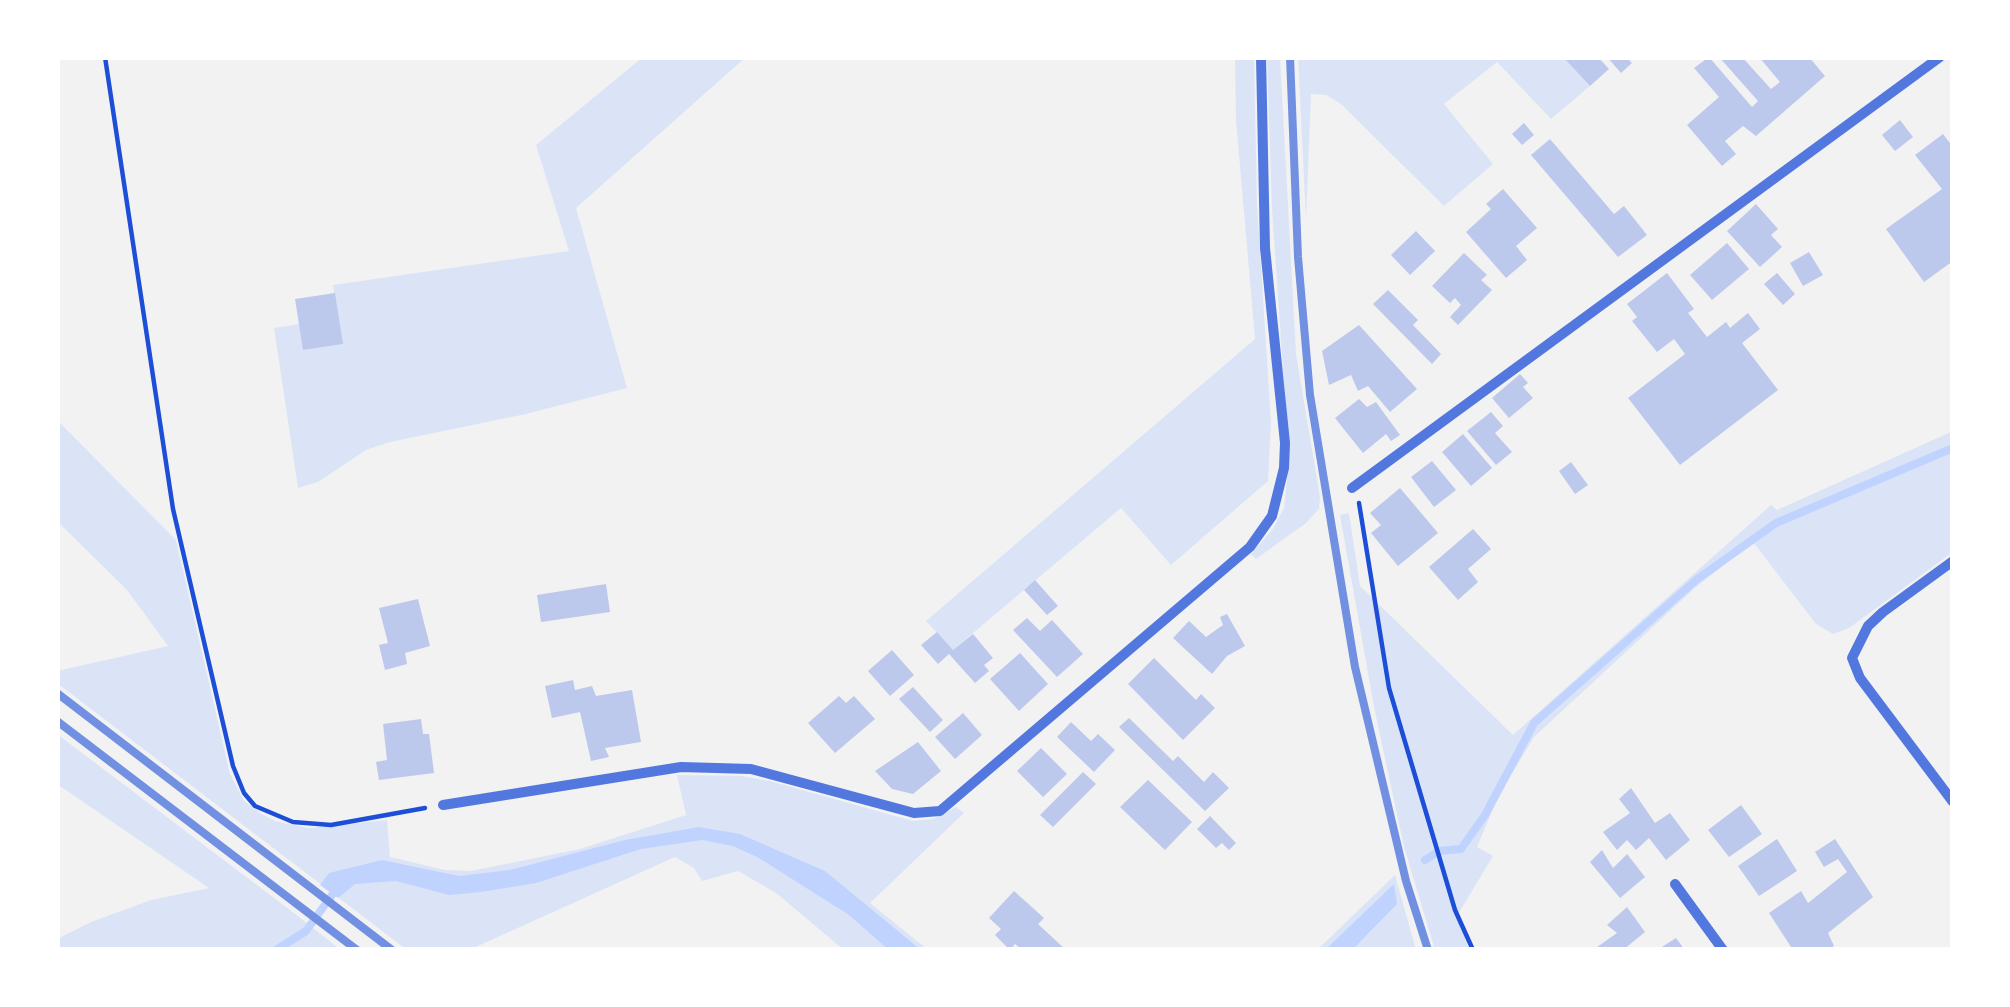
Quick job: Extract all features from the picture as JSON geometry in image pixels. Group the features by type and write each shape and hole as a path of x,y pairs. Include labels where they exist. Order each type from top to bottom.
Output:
{"street":[{"path":"443,805 681,767 751,769 914,813 940,811 1250,547 1273,516 1285,443 1264,248 1262,57"},
{"path":"1354,487 1940,57"},
{"path":"1953,561 1868,626 1852,658 1860,678 1953,802"},
{"path":"1675,884 1723,950"}],"path":[{"path":"105,57 173,509 233,766 244,793 274,817 331,825 443,805"},
{"path":"1354,487 1389,688 1455,910 1473,950"}],"shaded area":[{"path":"643,57 746,57 576,208 627,388 390,442 298,488 274,328 299,324 304,350 342,344 333,285 569,251 536,145"},
{"path":"1235,57 1254,57 1257,204 1271,422 1268,481 1171,565 1121,508 953,650 926,621 1255,339"},
{"path":"1267,57 1280,57 1296,354 1320,497 1319,509 1306,523 1256,559 1251,554 1284,508 1289,459"},
{"path":"1298,57 1563,57 1590,86 1551,119 1497,62 1444,104 1493,164 1444,206 1341,104 1326,95 1311,94 1306,220"},
{"path":"57,420 176,540 230,774 244,801 260,813 308,828 387,820 390,857 471,871 580,849 686,815 677,775 770,781 913,821 933,819 956,807 964,813 870,903 928,950 844,950 776,893 738,871 702,881 694,868 675,857 469,950 407,950 57,683 57,671 168,646 127,590 57,521"},
{"path":"1953,431 1953,552 1849,628 1833,634 1816,624 1753,542 1696,587 1534,737 1498,797 1477,847 1493,856 1457,916 1469,950 1435,950 1404,847 1340,515 1349,513 1360,586 1513,735 1771,505 1777,510"},
{"path":"57,734 341,950 57,950 57,939 91,922 151,900 209,888 57,784"},
{"path":"1395,875 1416,950 1317,950"}],"water":[{"path":"699,827 740,834 825,871 921,950 889,950 849,915 759,858 733,846 702,840 641,849 536,883 481,892 449,895 396,881 355,884 338,898 320,885 329,873 382,860 459,876 510,870 625,840"},
{"path":"1394,884 1397,904 1352,950 1325,950"}],"building":[{"path":"1563,57 1598,57 1609,69 1590,86"},
{"path":"1607,57 1626,57 1632,63 1621,73"},
{"path":"1709,57 1752,107 1758,101 1719,57 1742,57 1771,89 1780,82 1759,57 1809,57 1825,76 1756,136 1743,126 1725,141 1736,154 1722,166 1687,125 1719,97 1694,68"},
{"path":"1900,120 1913,137 1895,151 1882,135"},
{"path":"1524,123 1534,135 1522,145 1512,134"},
{"path":"1943,134 1953,147 1953,261 1924,282 1886,229 1942,189 1915,155"},
{"path":"1550,139 1614,214 1624,206 1647,235 1618,257 1531,155"},
{"path":"1503,189 1537,228 1516,246 1527,260 1506,278 1466,232 1491,209 1486,204"},
{"path":"1756,204 1778,229 1771,235 1782,247 1760,267 1727,231"},
{"path":"1416,231 1435,251 1410,275 1391,255"},
{"path":"1727,243 1749,269 1712,300 1690,275"},
{"path":"1809,252 1823,275 1803,286 1790,263"},
{"path":"1464,253 1487,275 1481,280 1492,290 1458,325 1450,317 1461,305 1455,298 1450,303 1432,286"},
{"path":"1667,273 1694,309 1688,313 1707,337 1726,322 1730,328 1748,313 1760,329 1742,343 1778,390 1680,465 1628,398 1685,354 1674,339 1657,352 1632,321 1637,317 1627,304"},
{"path":"1777,273 1795,294 1783,305 1764,284"},
{"path":"1388,290 1418,320 1413,325 1441,354 1432,364 1373,304"},
{"path":"335,293 343,344 303,350 295,299"},
{"path":"1359,325 1417,389 1390,412 1368,386 1358,391 1351,375 1329,385 1322,351"},
{"path":"1520,374 1533,398 1509,418 1492,398"},
{"path":"1359,399 1367,407 1376,402 1400,435 1391,441 1386,434 1363,453 1335,418"},
{"path":"1491,412 1503,426 1495,433 1512,452 1496,465 1467,431"},
{"path":"1463,434 1492,468 1471,486 1442,452"},
{"path":"1432,461 1456,490 1434,507 1411,477"},
{"path":"1571,462 1588,485 1575,494 1559,471"},
{"path":"1400,488 1438,533 1398,566 1371,533 1381,525 1370,513"},
{"path":"1473,529 1491,549 1468,569 1478,582 1458,600 1429,567"},
{"path":"1035,580 1058,606 1047,615 1024,590"},
{"path":"606,584 610,612 541,622 537,595"},
{"path":"418,599 430,646 405,653 407,664 385,670 379,645 388,643 379,608"},
{"path":"1227,614 1245,646 1227,656 1212,674 1173,638 1189,621 1206,637 1223,625 1220,617"},
{"path":"1027,618 1040,631 1052,620 1083,654 1057,677 1013,630"},
{"path":"937,632 953,650 973,634 993,658 984,665 989,671 975,683 949,654 938,664 921,645"},
{"path":"892,650 914,675 890,696 868,671"},
{"path":"1020,653 1048,684 1019,711 990,679"},
{"path":"1154,658 1196,700 1201,694 1215,708 1183,740 1128,684"},
{"path":"573,680 575,690 592,686 596,696 632,690 641,742 605,748 609,757 591,761 580,712 552,718 545,686"},
{"path":"913,687 943,720 930,732 899,699"},
{"path":"839,696 846,703 854,696 875,719 835,753 808,723"},
{"path":"963,713 982,735 955,759 935,737"},
{"path":"1129,718 1173,761 1178,756 1204,782 1213,772 1229,788 1205,811 1119,727"},
{"path":"421,719 423,734 429,734 434,773 379,780 376,762 387,760 383,724"},
{"path":"1071,722 1091,741 1098,734 1115,750 1094,772 1057,737"},
{"path":"918,742 941,771 913,794 892,789 875,771"},
{"path":"1041,748 1067,774 1043,797 1017,771"},
{"path":"1083,772 1096,784 1053,827 1040,815"},
{"path":"1148,780 1192,822 1165,850 1120,807"},
{"path":"1631,788 1655,823 1670,813 1690,840 1666,860 1649,838 1636,850 1627,840 1617,850 1603,832 1630,813 1619,799"},
{"path":"1741,805 1762,834 1729,857 1708,830"},
{"path":"1210,816 1236,843 1229,850 1222,843 1216,848 1197,829"},
{"path":"1777,839 1797,871 1759,896 1738,866"},
{"path":"1835,839 1873,897 1828,933 1834,946 1793,950 1769,913 1801,891 1808,903 1847,872 1838,859 1824,867 1815,852"},
{"path":"1602,850 1613,868 1627,854 1645,877 1620,898 1590,862"},
{"path":"1014,891 1044,918 1038,924 1066,950 1022,950 1015,944 1010,950 995,935 1001,929 989,918"},
{"path":"1627,907 1645,932 1623,950 1593,950 1617,933 1607,925"},
{"path":"1676,938 1685,950 1657,950"}],"waterway":[{"path":"1425,860 1439,851 1461,849 1485,815 1534,723 1696,580 1776,523 1953,448"},
{"path":"276,950 306,931 337,888"}],"railway":[{"path":"1290,57 1298,257 1310,395 1355,667 1406,881 1428,950"},
{"path":"57,693 392,950"},
{"path":"57,721 357,950"}]}
